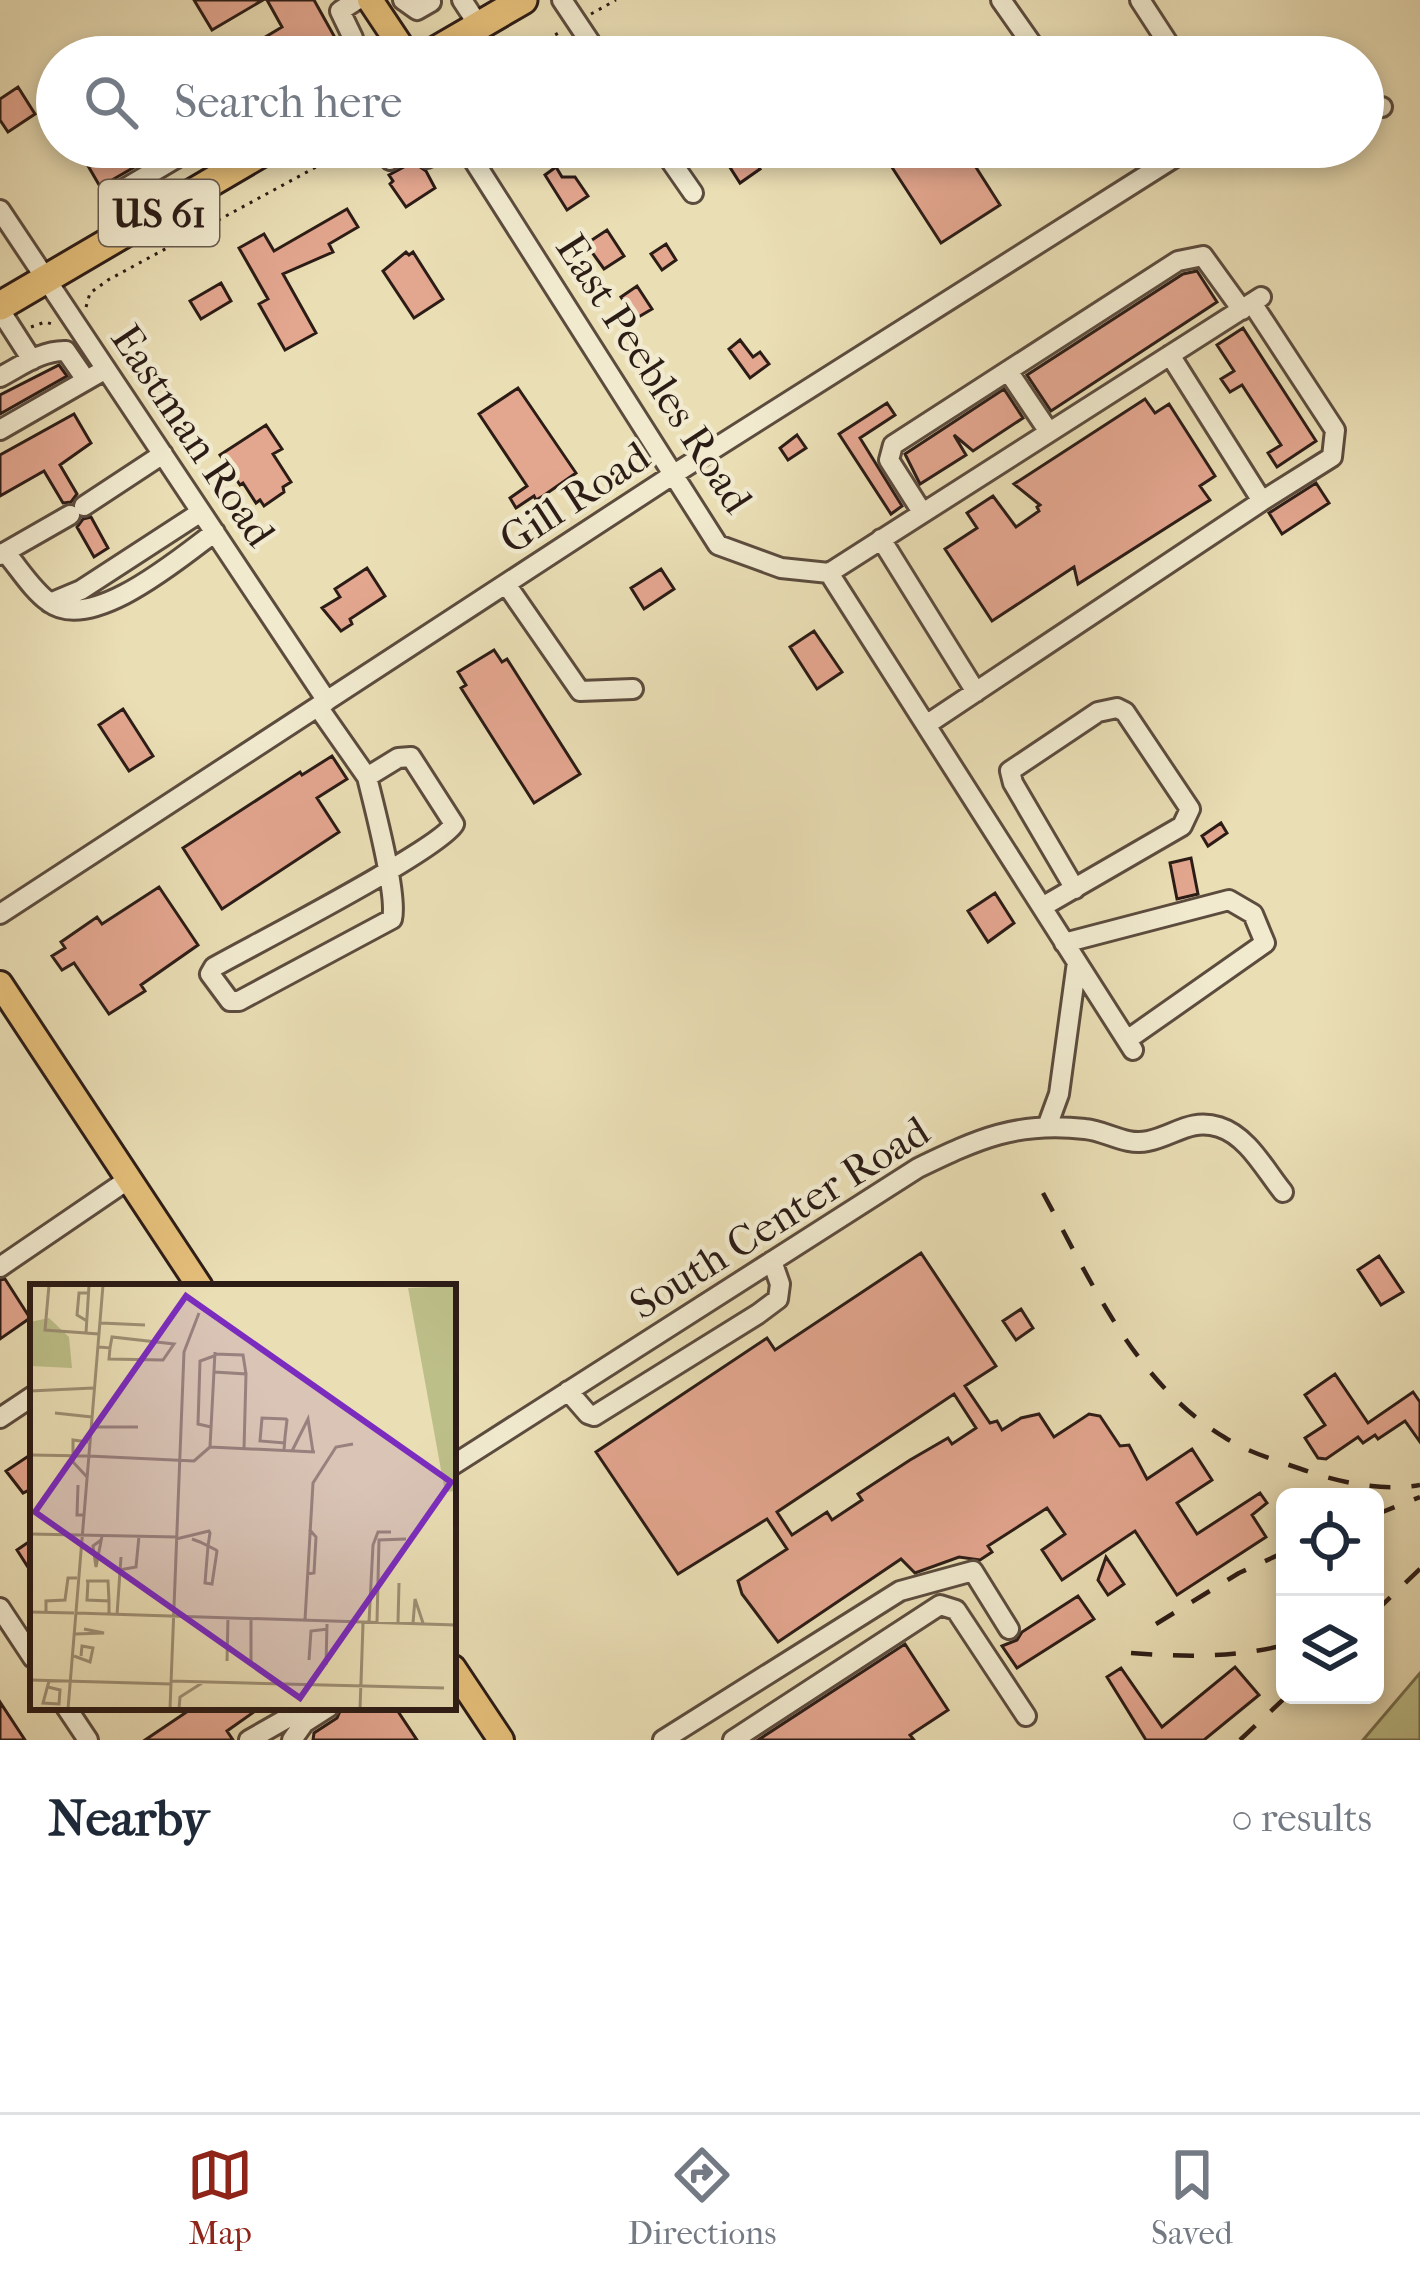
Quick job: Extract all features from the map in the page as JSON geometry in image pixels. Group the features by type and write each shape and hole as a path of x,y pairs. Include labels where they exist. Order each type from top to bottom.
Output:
{"highway":[{"path":"462,36 523,0"},
{"name":"US 61","path":"0,308 229,168"}],"main road":[{"path":"370,0 394,36"},
{"path":"0,984 194,1284"},
{"path":"456,1672 501,1740"}],"street":[{"path":"403,0 417,10 432,1"},
{"path":"462,0 479,26"},
{"path":"562,0 586,36"},
{"path":"1001,0 1026,36"},
{"path":"1140,0 1163,36"},
{"path":"343,4 351,36"},
{"path":"138,225 119,192 161,168"},
{"path":"174,168 189,195"},
{"name":"East Peebles Road","path":"478,168 718,545 782,568 829,573"},
{"path":"676,168 693,193"},
{"name":"Gill Road","path":"0,914 671,476 1158,168"},
{"name":"Eastman Road","path":"0,210 215,532 368,777"},
{"path":"922,512 889,460 892,445 1178,261 1203,256 1252,303 1335,430 1332,457 926,725"},
{"path":"1064,943 1229,900 1252,914 1265,943 1130,1045 1064,943 829,573 1252,303"},
{"path":"0,308 32,360"},
{"path":"0,377 32,360 66,351 86,380"},
{"path":"1170,355 1262,501"},
{"path":"0,430 106,369"},
{"path":"1008,370 1048,432"},
{"path":"163,454 3,553 50,603 73,613 105,604 215,532"},
{"path":"50,603 81,590 201,512"},
{"path":"881,539 976,692"},
{"path":"506,584 580,691 633,689"},
{"path":"1042,908 1075,889 1188,820 1190,809 1117,707 1098,712 1010,771 1075,889"},
{"path":"368,777 386,870 394,912 392,919 238,1001 230,1000 210,974 214,967 386,870 448,835 454,824 411,758 398,758 368,777"},
{"path":"1048,1124 1059,1094 1077,962"},
{"name":"South Center Road","path":"456,1463 917,1168 989,1134 1048,1124 1096,1130 1124,1142 1148,1142 1190,1124 1219,1127 1242,1140 1282,1192"},
{"path":"0,1267 129,1179"},
{"path":"568,1391 594,1416 758,1314 778,1299 780,1284 772,1261"},
{"path":"0,1418 30,1398"},
{"path":"663,1740 900,1591 973,1571 1010,1629"},
{"path":"733,1740 940,1604 956,1610 1026,1716"},
{"path":"0,1609 30,1654"},
{"path":"68,1710 88,1740"},
{"path":"249,1740 302,1710"},
{"path":"292,1740 304,1724 325,1710"}],"path":[{"path":"86,314 91,293 108,280 314,168"}],"green space":[{"path":"1420,1673 1420,1740 1363,1740"}],"building":[{"path":"194,0 263,0 212,30"},
{"path":"267,0 314,0 334,36 267,36 282,27"},
{"path":"18,87 35,114 8,132 0,120 0,99"},
{"path":"89,168 133,168 112,180 105,195"},
{"path":"402,168 422,168 435,188 406,207 389,175"},
{"path":"557,168 562,177 575,177 588,196 567,210 545,175"},
{"path":"730,168 759,168 760,169 740,183"},
{"path":"892,168 976,168 1000,205 941,243"},
{"path":"347,209 358,227 329,244 333,252 283,274 316,333 285,350 259,304 268,299 239,248 264,234 274,251"},
{"path":"607,230 624,256 604,269 586,244"},
{"path":"666,244 676,260 662,270 651,254"},
{"path":"406,252 413,252 443,299 414,318 383,271"},
{"path":"1197,271 1217,302 1051,411 1027,375 1183,274"},
{"path":"221,283 231,301 201,319 190,301"},
{"path":"637,286 652,309 635,319 621,297"},
{"path":"1243,328 1316,441 1277,467 1268,453 1281,445 1242,385 1230,392 1221,379 1234,371 1217,345"},
{"path":"740,340 753,357 760,352 769,364 750,378 729,349"},
{"path":"59,365 67,376 0,414 0,395"},
{"path":"518,388 576,473 516,508 510,498 527,486 479,414"},
{"path":"1004,389 1023,418 973,451 954,435 966,455 920,484 905,454"},
{"path":"1145,399 1155,413 1169,404 1215,476 1200,486 1210,500 1078,584 1074,567 992,621 945,549 977,528 967,513 993,496 1016,527 1039,511 1040,505 1014,484"},
{"path":"887,403 895,415 860,438 902,506 891,514 839,434"},
{"path":"74,414 91,443 60,465 77,494 71,502 63,503 44,471 0,496 0,455"},
{"path":"266,425 282,449 273,454 291,482 264,506 240,485 220,455"},
{"path":"797,435 806,448 788,460 780,448"},
{"path":"1316,483 1329,503 1282,534 1269,513"},
{"path":"91,517 108,548 94,557 77,527"},
{"path":"367,568 385,596 350,619 352,624 341,631 322,608 340,597 335,589"},
{"path":"661,569 674,589 644,609 631,588"},
{"path":"814,631 842,672 817,689 790,647"},
{"path":"494,650 502,662 507,659 580,774 534,803 461,688 466,685 458,672"},
{"path":"123,709 153,756 129,771 99,725"},
{"path":"332,756 347,779 317,798 339,832 222,909 183,848"},
{"path":"1221,823 1227,833 1208,846 1202,836"},
{"path":"1191,858 1198,894 1177,899 1170,863"},
{"path":"159,887 198,945 141,985 145,991 109,1014 74,963 62,970 52,956 65,948 61,942 97,917 102,924"},
{"path":"995,893 1014,923 988,942 968,911"},
{"path":"921,1253 996,1366 965,1386 990,1423 997,1421 1002,1430 1039,1414 1054,1437 1089,1414 1100,1416 1120,1446 1129,1445 1147,1479 1192,1449 1212,1480 1177,1503 1197,1534 1260,1493 1267,1503 1252,1515 1266,1537 1177,1595 1135,1531 1062,1580 1042,1550 1065,1534 1047,1508 988,1546 992,1552 980,1560 959,1557 915,1573 901,1559 778,1642 742,1594 738,1581 787,1549 767,1519 678,1574 596,1452 767,1338 775,1350","holes":["954,1394 976,1428 952,1444 948,1438 910,1460 858,1494 862,1500 832,1520 827,1512 792,1535 777,1512"]},
{"path":"1379,1256 1403,1292 1381,1305 1358,1270"},
{"path":"5,1279 30,1318 0,1339 0,1280"},
{"path":"1021,1309 1033,1328 1016,1340 1003,1321"},
{"path":"1335,1374 1368,1423 1413,1392 1420,1402 1420,1442 1405,1421 1378,1439 1375,1435 1363,1443 1358,1437 1326,1459 1318,1458 1305,1438 1325,1425 1305,1395"},
{"path":"30,1455 30,1490 23,1493 6,1471"},
{"path":"30,1541 30,1570 17,1550"},
{"path":"1106,1557 1124,1584 1108,1595 1098,1580"},
{"path":"1078,1596 1094,1619 1017,1668 1002,1646"},
{"path":"905,1644 948,1710 910,1735 914,1740 758,1740"},
{"path":"1235,1667 1259,1695 1204,1740 1146,1740 1107,1677 1121,1668 1162,1727"},
{"path":"0,1702 25,1740 0,1740"},
{"path":"190,1710 257,1710 227,1731 233,1740 145,1740"},
{"path":"341,1710 397,1710 417,1740 313,1740 314,1733 337,1718"}],"railway":[{"path":"1043,1193 1118,1328 1193,1415 1242,1447 1315,1474 1375,1486 1420,1485"},
{"path":"1384,1511 1420,1497"},
{"path":"1156,1624 1276,1556"},
{"path":"1384,1603 1420,1569"},
{"path":"1131,1653 1208,1655 1276,1647"},
{"path":"1240,1740 1278,1704"}]}
